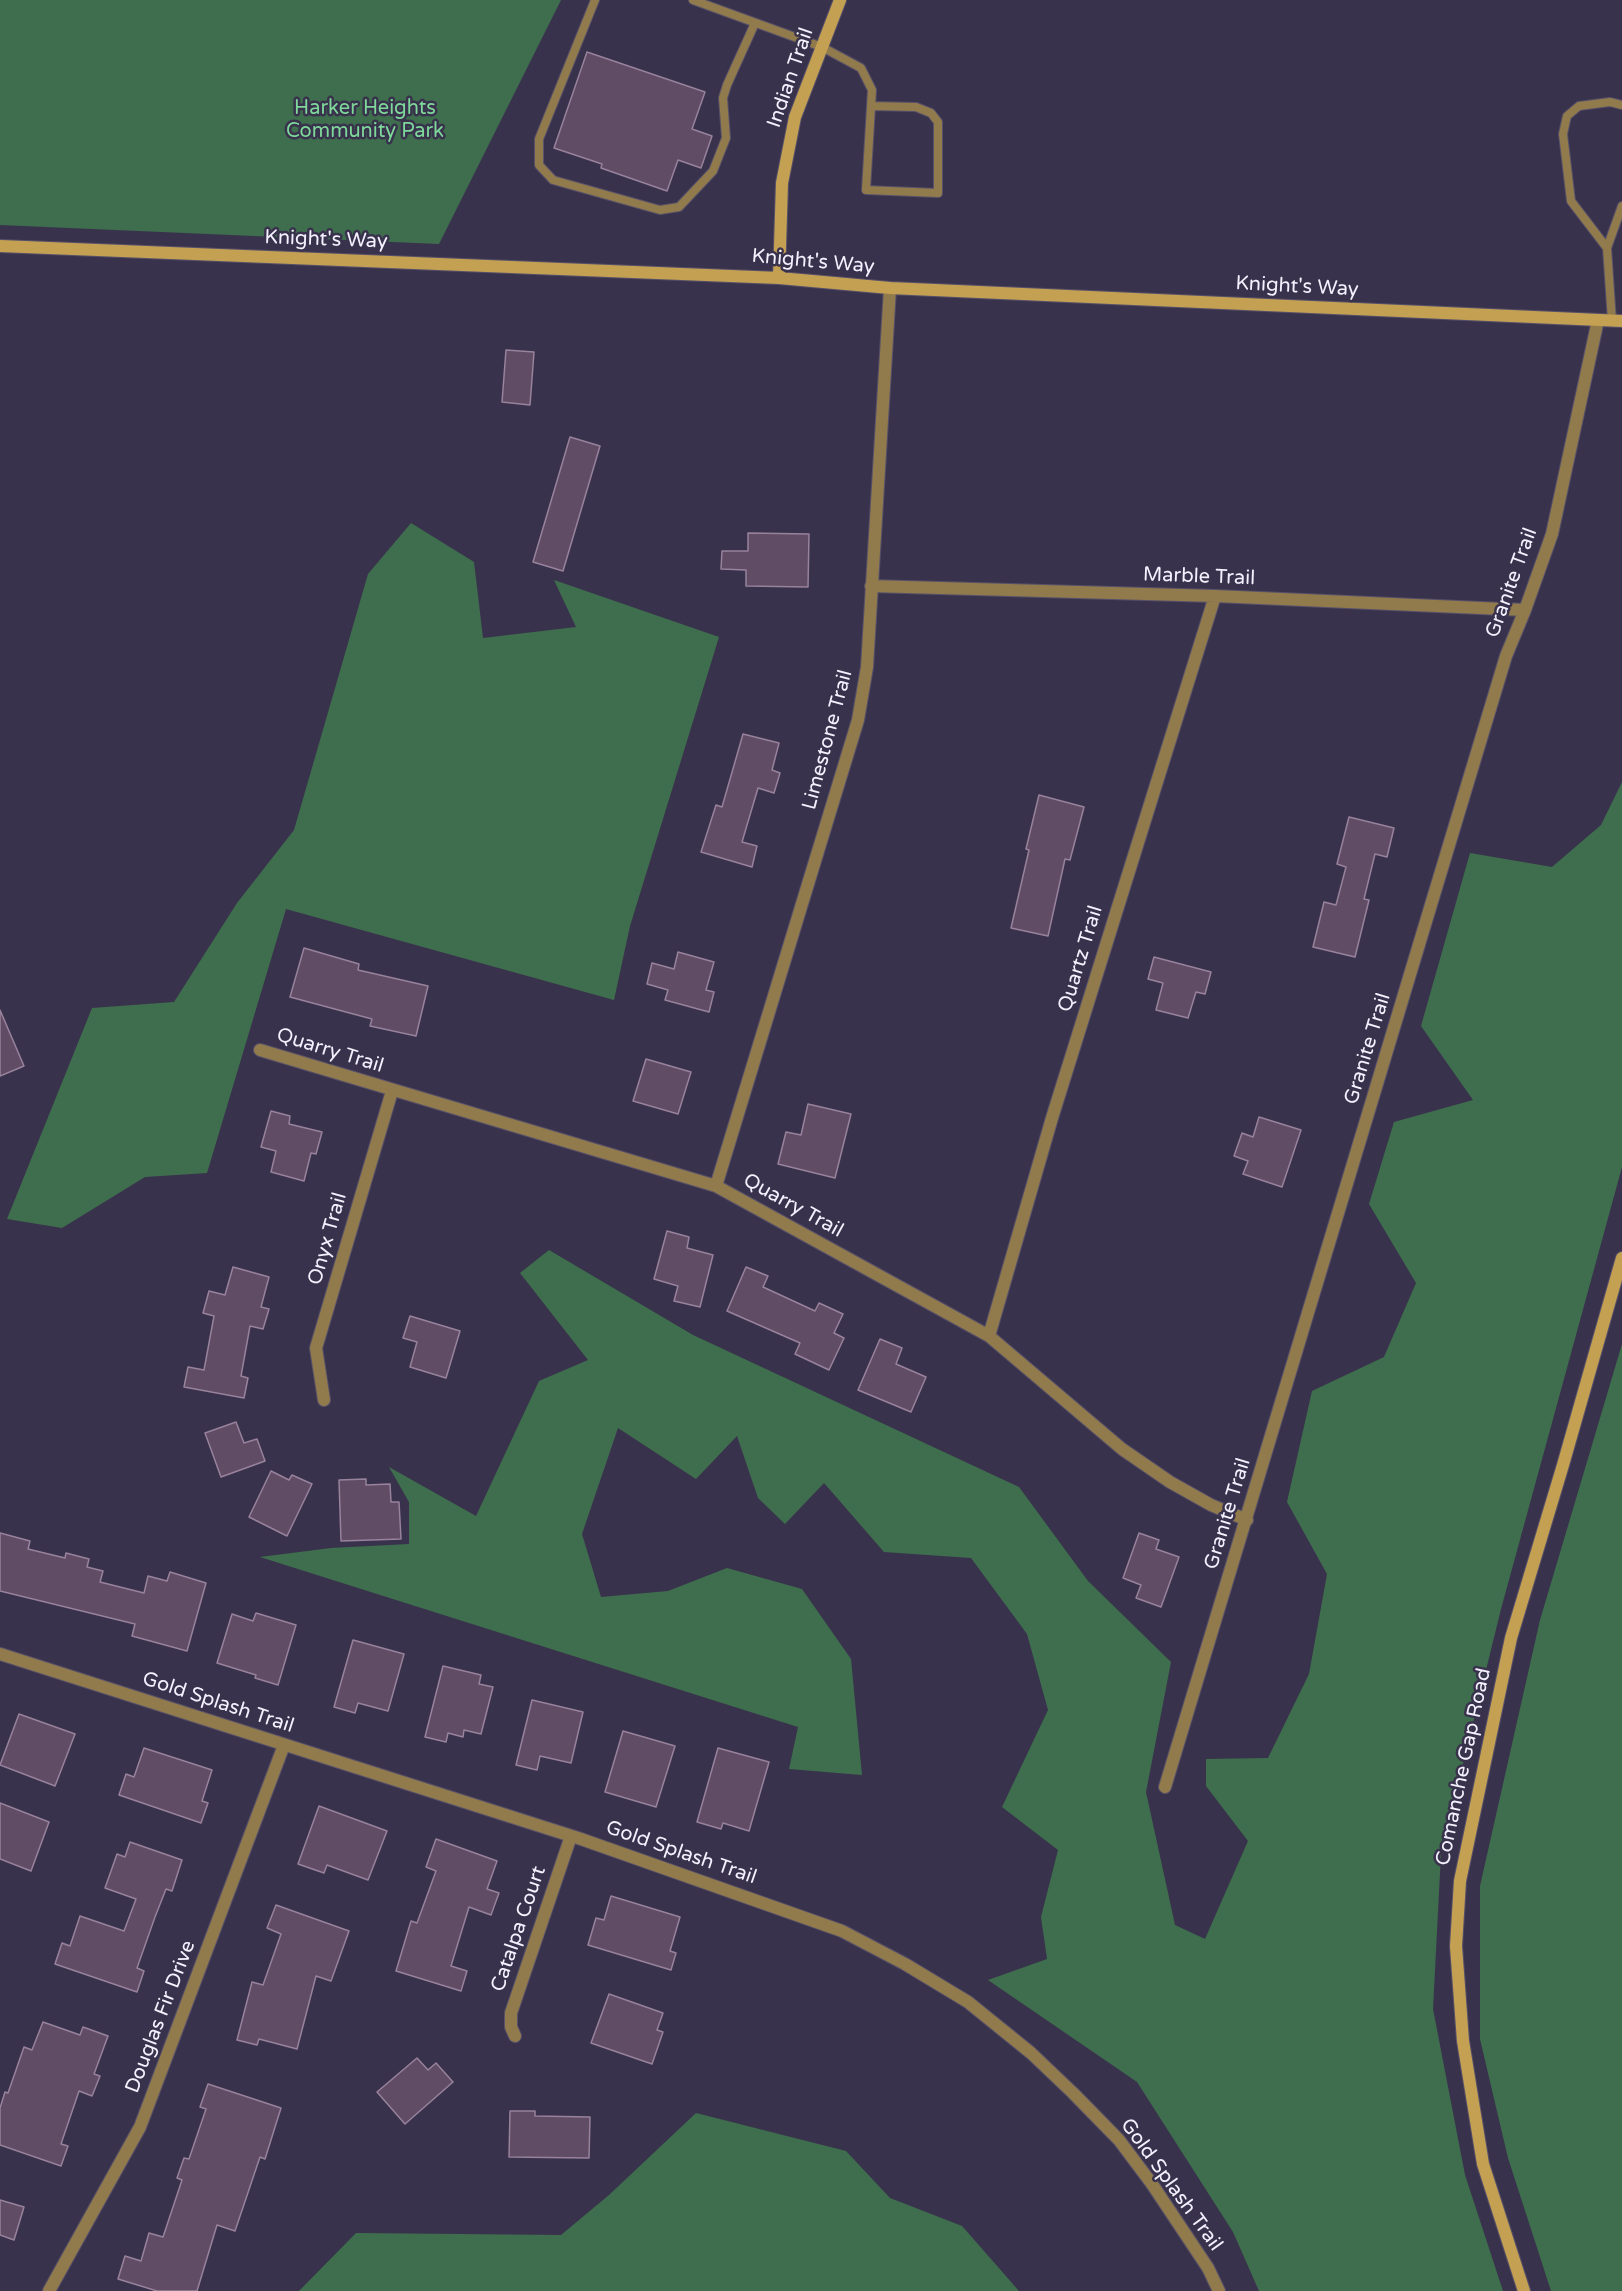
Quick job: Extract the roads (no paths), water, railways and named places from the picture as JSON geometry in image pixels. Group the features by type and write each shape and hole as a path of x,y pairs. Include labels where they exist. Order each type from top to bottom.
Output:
{"main road":[{"name":"Indian Trail","path":"779,278 782,183 795,117 840,0"},
{"name":"Knight's Way","path":"0,246 779,278 890,288 1617,321"},
{"name":"Comanche Gap Road","path":"1524,2291 1483,2164 1463,2042 1455,1946 1460,1881 1511,1638 1622,1258"}],"street":[{"name":"Limestone Trail","path":"716,1186 858,720 867,667 890,288"},
{"name":"Granite Trail","path":"1165,1787 1506,656 1525,610 1551,534 1598,320"},
{"name":"Marble Trail","path":"871,586 1215,596 1525,610"},
{"name":"Quartz Trail","path":"989,1336 1052,1118 1215,596"},
{"name":"Quarry Trail","path":"260,1050 716,1186 989,1336 1122,1449 1170,1482 1211,1505 1246,1520"},
{"name":"Onyx Trail","path":"324,1400 316,1348 392,1091"},
{"name":"Gold Splash Trail","path":"0,1654 571,1836 718,1885 842,1931 905,1964 968,2002 1031,2053 1119,2140 1152,2184 1208,2268 1219,2291"},
{"name":"Douglas Fir Drive","path":"49,2291 140,2127 284,1745"},
{"name":"Catalpa Court","path":"515,2036 511,2027 511,2013 571,1836"}],"lane":[{"path":"595,0 539,139 539,165 553,180 660,210 680,207 713,171 726,138 723,98 755,23"},
{"path":"693,0 822,47 861,68 872,90 871,106 866,190 938,192 938,122 931,113 916,107 871,106"},
{"path":"1607,248 1571,201 1563,134 1567,116 1579,106 1610,102 1622,105"},
{"path":"1617,321 1607,248 1622,206"}],"park label":[{"name":"Harker Heights Community Park","path":"365,120"}]}
